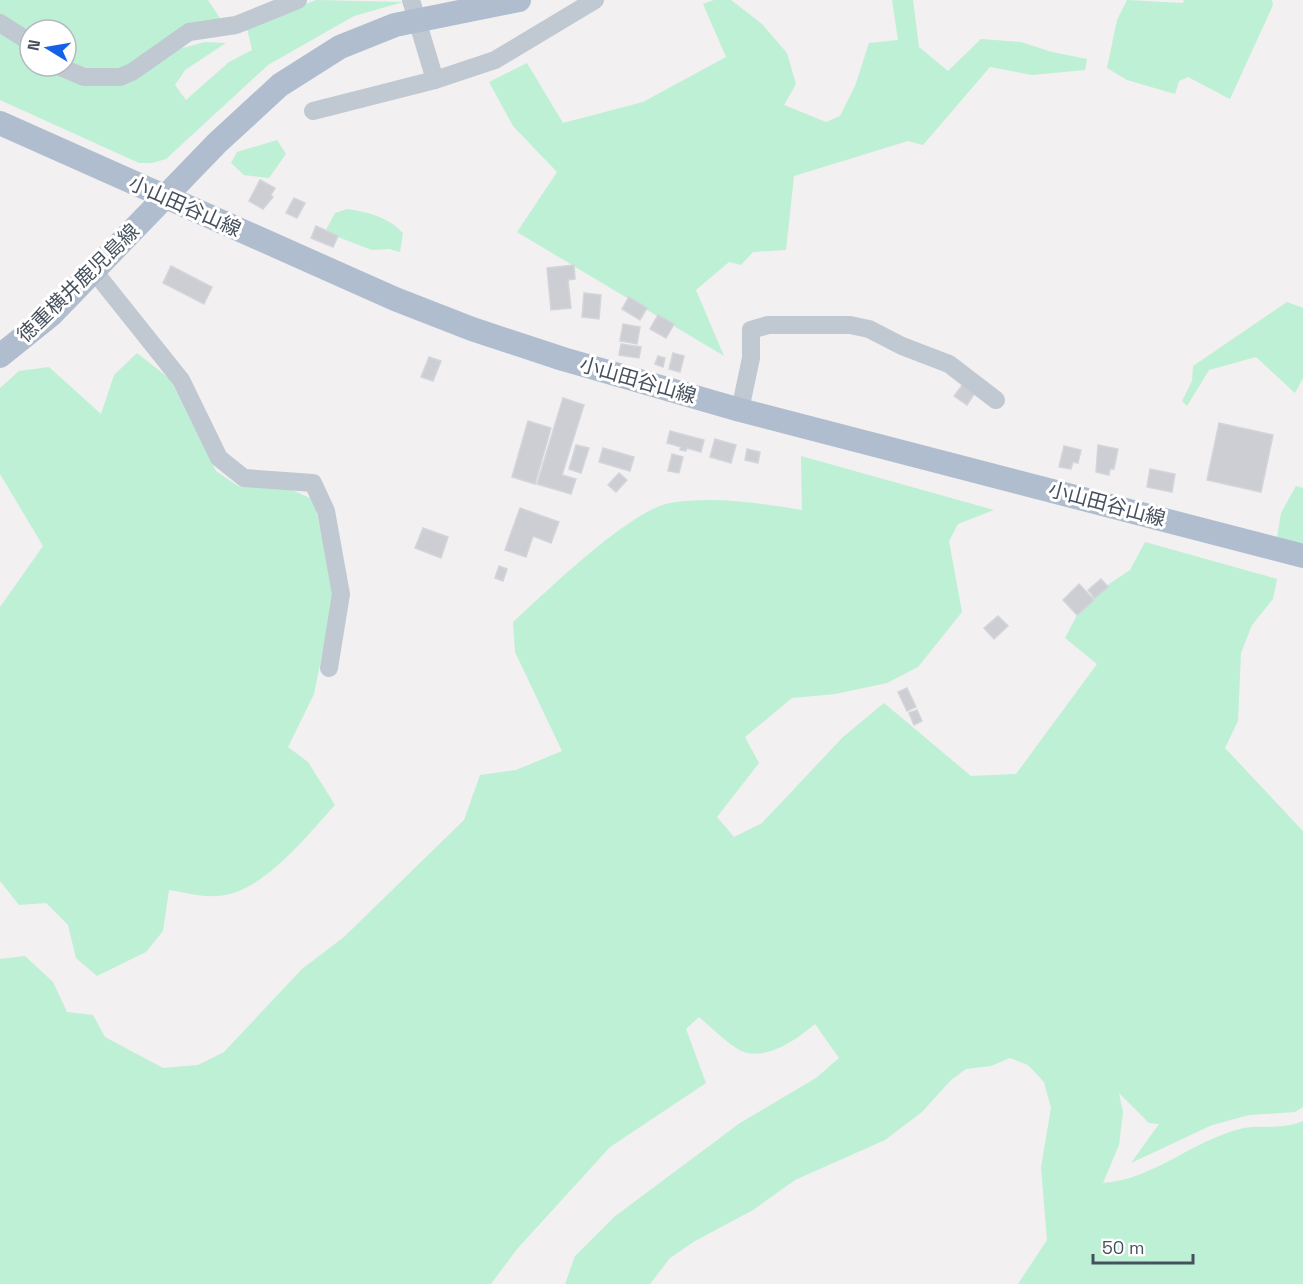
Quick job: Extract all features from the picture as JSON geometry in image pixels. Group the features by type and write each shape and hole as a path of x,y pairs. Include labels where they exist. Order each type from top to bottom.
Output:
{"main road":[{"name":"徳重横井鹿児島線","path":"0,357 51,315 246,114 280,85 340,47 386,28 414,9 519,0"},
{"name":"小山田谷山線","path":"0,123 394,299 472,329 563,359 740,410 1303,556"}],"street":[{"path":"78,74 84,77 120,76 132,72 189,32 236,25 298,0"},
{"path":"313,111 435,80 495,60 595,0"},
{"path":"414,9 435,80"},
{"path":"0,23 18,34"},
{"path":"94,272 180,380 219,458 244,478 313,483 326,511 341,594 329,668"},
{"path":"740,410 751,358 751,330 768,326 850,325 869,329 902,346 949,364 996,400"}],"green space":[{"path":"0,0 208,0 227,29 204,32 175,50 205,42 226,43 185,70 175,85 186,100 229,62 252,50 247,28 316,0 403,2 354,16 268,65 166,159 152,163 139,163 0,100"},
{"path":"714,0 731,0 762,24 787,53 796,84 784,105 826,122 840,116 855,86 869,43 898,40 892,0 913,0 919,47 948,71 981,39 1021,42 1052,52 1087,59 1085,70 1032,75 990,67 923,145 908,141 794,176 786,250 753,252 741,265 729,262 696,290 724,356 517,232 557,172 513,126 489,82 527,63 563,123 643,102 726,57 703,4"},
{"path":"1127,0 1183,3 1184,0 1272,0 1273,5 1230,99 1188,77 1179,81 1175,94 1127,80 1107,68 1117,20"},
{"path":"277,140 286,154 269,178 244,175 231,163 237,152"},
{"path":"347,209 377,216 397,227 403,233 400,252 389,249 372,250 325,232 335,213"},
{"path":"1287,302 1303,308 1303,378 1295,393 1256,357 1209,370 1187,406 1182,401 1192,381 1193,366"},
{"path":"137,353 170,379 216,471 238,486 292,490 314,500 334,596 314,694 288,747 308,762 335,805 282,862 249,886 232,893 215,896 169,890 163,931 146,952 97,976 76,958 68,925 46,903 19,905 0,881 0,607 43,546 0,474 0,388 19,371 49,367 101,414 114,375"},
{"path":"801,456 994,510 958,524 949,541 962,612 918,667 887,683 835,694 792,698 745,737 759,763 717,817 734,837 762,823 843,737 884,703 971,776 1016,774 1097,664 1065,638 1085,600 1130,570 1145,542 1277,579 1273,599 1252,625 1241,653 1238,721 1225,748 1303,831 1303,1107 1295,1112 1249,1115 1212,1125 1131,1163 1159,1124 1149,1123 1119,1093 1123,1112 1119,1145 1103,1183 1138,1175 1205,1142 1240,1129 1286,1126 1303,1121 1303,1284 1018,1284 1047,1240 1041,1167 1051,1108 1044,1082 1028,1065 1010,1058 991,1066 966,1069 951,1080 922,1112 885,1140 795,1180 753,1210 695,1241 670,1258 650,1284 565,1284 575,1256 614,1217 740,1123 816,1078 839,1058 815,1024 782,1047 753,1054 733,1046 699,1017 686,1029 706,1083 610,1147 517,1249 491,1284 0,1284 0,959 25,956 53,982 67,1012 93,1015 105,1037 163,1068 198,1065 224,1052 302,969 344,937 464,820 480,775 516,770 562,751 515,652 513,622 588,554 633,520 653,509 670,503 720,500 802,510"},
{"path":"1296,486 1303,488 1303,553 1276,543 1281,513"}],"building":[{"path":"260,180 275,188 271,195 273,197 263,209 249,201"},
{"path":"294,198 305,203 297,218 286,213"},
{"path":"316,226 338,236 333,247 311,238"},
{"path":"574,265 575,279 568,280 571,308 551,310 547,268"},
{"path":"171,266 212,287 204,304 163,283"},
{"path":"584,293 601,295 599,319 582,317"},
{"path":"629,297 647,308 640,320 622,309"},
{"path":"658,315 674,324 666,338 650,329"},
{"path":"623,324 640,327 637,344 620,341"},
{"path":"621,344 641,347 639,358 619,355"},
{"path":"673,353 684,356 680,372 669,369"},
{"path":"658,356 665,358 663,367 655,364"},
{"path":"429,357 441,361 433,381 421,377"},
{"path":"963,384 975,393 967,405 954,396"},
{"path":"563,398 584,405 562,475 576,479 571,494 537,484"},
{"path":"528,421 551,428 535,484 512,477"},
{"path":"1219,423 1273,435 1261,492 1207,480"},
{"path":"670,431 704,440 701,452 687,448 686,451 680,450 681,447 667,443"},
{"path":"715,439 736,445 731,463 710,457"},
{"path":"576,445 589,448 581,473 569,469"},
{"path":"1098,445 1118,449 1114,469 1110,469 1109,475 1096,472"},
{"path":"1064,446 1081,450 1078,463 1073,462 1071,469 1059,467"},
{"path":"603,448 634,457 630,471 599,462"},
{"path":"747,449 760,452 758,463 745,460"},
{"path":"672,454 683,457 679,473 668,471"},
{"path":"1150,469 1175,474 1172,492 1147,487"},
{"path":"619,473 627,480 616,492 608,485"},
{"path":"520,508 559,522 551,543 533,536 526,557 505,550"},
{"path":"423,528 448,537 441,558 415,548"},
{"path":"499,566 507,569 503,581 495,578"},
{"path":"1101,579 1108,587 1095,598 1088,590"},
{"path":"1079,584 1094,600 1077,615 1063,600"},
{"path":"998,616 1008,626 994,639 984,628"},
{"path":"907,688 916,707 907,711 898,692"},
{"path":"917,710 922,721 914,725 909,713"}]}
